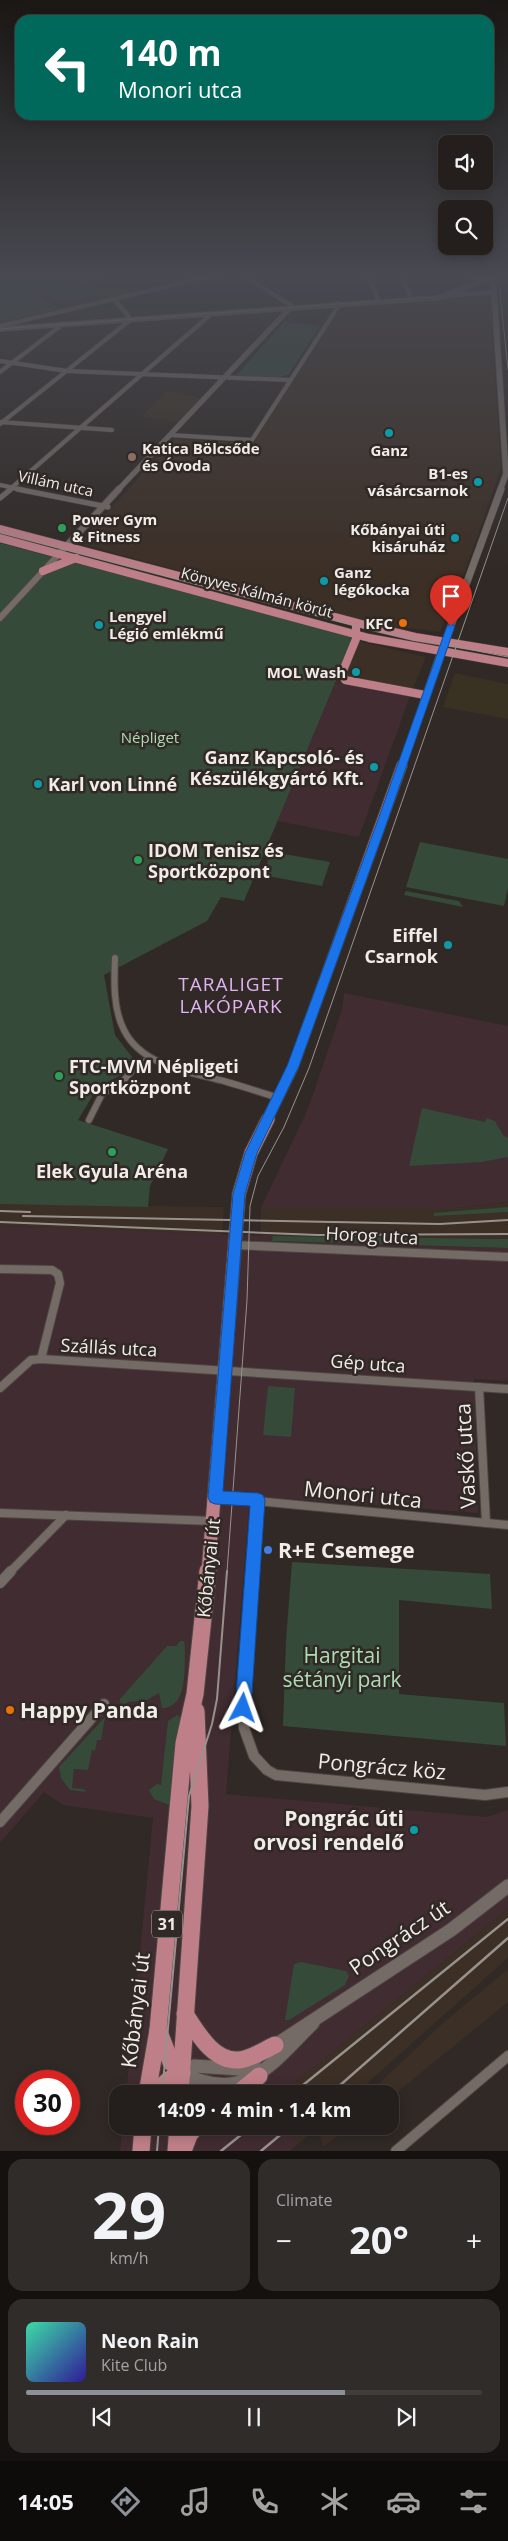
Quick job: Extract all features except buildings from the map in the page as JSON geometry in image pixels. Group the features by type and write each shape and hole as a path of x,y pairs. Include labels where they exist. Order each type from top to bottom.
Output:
{"main road":[{"name":"Kőbányai út","path":"149,2085 158,2030 184,1743 195,1694 213,1521 237,1206 242,1178 251,1153 293,1066 506,474 500,373"},
{"name":"Könyves Kálmán körút","path":"0,529 67,545 353,622 445,642 508,652"},
{"name":"Könyves Kálmán körút","path":"0,538 358,634 441,653 508,663"},
{"path":"43,571 77,558"},
{"path":"353,622 358,634 342,673 345,680 425,695"},
{"name":"Kőbányai út","path":"181,2085 200,1806 195,1694"},
{"path":"185,2014 203,2040 221,2056 230,2060 248,2058 275,2045"},
{"path":"158,2030 171,2062 182,2073 163,2085"},
{"path":"248,2085 259,2076"},
{"path":"141,2151 142,2135"},
{"path":"176,2151 177,2135"},
{"path":"183,2151 189,2135"}],"street":[{"path":"1,423 64,373"},
{"path":"111,373 290,380"},
{"path":"0,618 230,373"},
{"path":"173,435 252,440 294,373"},
{"path":"0,498 141,375"},
{"path":"1,423 112,430"},
{"name":"Villám utca","path":"0,485 105,506"},
{"path":"115,958 115,983 119,1016 126,1036 150,1058 169,1066 279,1098"},
{"path":"88,1120 102,1094 122,1082 132,1071 150,1058"},
{"name":"Horog utca","path":"234,1245 508,1257"},
{"path":"0,1269 52,1270 58,1274 60,1283 41,1359"},
{"name":"Szállás utca","path":"0,1388 31,1360 41,1359 226,1370"},
{"name":"Gép utca","path":"226,1370 508,1389"},
{"name":"Vaskő utca","path":"479,1387 486,1523"},
{"name":"Monori utca","path":"215,1497 508,1525"},
{"name":"Pongrácz köz","path":"258,1500 243,1708 246,1741 258,1762 265,1770 276,1775 485,1795 508,1792"},
{"path":"0,1513 213,1521"},
{"path":"0,1584 66,1515"},
{"path":"0,1822 104,1704"},
{"name":"Pongrácz út","path":"312,2022 259,2076 239,2083 221,2083 193,2081 182,2073 194,2066 241,2069 252,2064 275,2045 451,1930 508,1886"},
{"path":"396,2151 508,2056"}],"shaded area":[{"path":"297,373 495,373 501,468 466,569 440,632 382,625 340,615 78,543 175,439 253,444"},
{"path":"168,391 202,398 179,422 142,416"},
{"path":"353,640 426,657 410,696 335,683"},
{"path":"455,673 508,684 508,719 443,707"},
{"path":"335,683 410,696 359,837 277,821"},
{"path":"344,993 508,1026 508,1202 455,1208 261,1208 309,1106 342,1009"},
{"path":"508,1202 508,1207 434,1215 508,1212 508,1224 504,1225 508,1225 508,1239 261,1236 261,1208 455,1208"},
{"path":"0,1204 224,1207 222,1235 0,1226"},
{"path":"0,1226 273,1236 273,1241 508,1248 508,1381 474,1379 478,1513 250,1496 226,1794 487,1817 508,1810 508,1909 292,2085 127,2085 153,1818 63,1805 44,1792 0,1843"},
{"path":"508,1909 508,1958 365,2085 292,2085"},
{"path":"508,1969 508,2002 399,2091 399,2085 378,2085 443,2023"},
{"path":"122,2135 294,2135 298,2144 290,2151 120,2151"},
{"path":"294,2135 308,2135 298,2144"},
{"path":"322,2135 339,2135 324,2146 320,2137"}],"green space":[{"path":"238,373 289,373 278,377 236,376"},
{"name":"Népliget","path":"0,543 348,635 353,640 244,901 221,897 207,921 104,975 115,1035 139,1066 98,1087 78,1120 168,1149 150,1186 148,1207 0,1204"},
{"path":"420,842 508,859 508,888 504,906 406,887"},
{"path":"272,852 330,862 322,886 262,875"},
{"path":"406,891 459,901 463,907 404,895"},
{"path":"422,1108 485,1122 487,1118 495,1121 503,1135 508,1138 508,1157 482,1162 409,1166"},
{"path":"508,1207 508,1212 434,1216 434,1213"},
{"path":"273,1236 508,1239 508,1248 272,1241"},
{"path":"268,1386 295,1388 291,1437 263,1435"},
{"name":"Hargitai sétányi park","path":"292,1562 490,1574 492,1609 399,1600 399,1694 504,1703 506,1746 283,1726 286,1640"},
{"path":"180,1641 184,1641 185,1647 184,1674 181,1693 177,1701 171,1706 162,1708 159,1693 147,1700 127,1702 126,1710 119,1709 120,1699 167,1646 176,1646"},
{"path":"177,1715 180,1717 172,1802 169,1805 154,1799 149,1790 157,1784 161,1785 168,1721"},
{"path":"105,1717 101,1740 97,1740 95,1751 92,1750 88,1770 74,1769 72,1788 84,1789 86,1792 70,1790 61,1778 59,1767"},
{"path":"301,1962 346,1971 349,1976 345,1985 289,2020 285,2020 294,1964"}],"tram line":[{"path":"456,647 508,498"},
{"path":"0,532 367,629 456,647"},
{"path":"227,1572 247,1300 250,1206 258,1176 284,1127 309,1068 456,647"},
{"path":"456,647 508,657"},
{"path":"163,2085 189,1796 212,1724 217,1699 227,1571"},
{"path":"157,2151 158,2135"}],"railway":[{"path":"0,1211 30,1212"},
{"path":"23,1216 440,1224 508,1220"},
{"path":"0,1222 318,1235 508,1234"},
{"path":"303,2085 508,1919"},
{"path":"340,2085 508,1938"},
{"path":"221,2151 241,2135"},
{"path":"261,2151 280,2135"}],"place":[{"name":"Ganz","path":"389,433"},
{"name":"Katica Bölcsőde és Óvoda","path":"132,457"},
{"name":"B1-es vásárcsarnok","path":"478,482"},
{"name":"Power Gym & Fitness","path":"62,528"},
{"name":"Kőbányai úti kisáruház","path":"455,538"},
{"name":"Ganz légókocka","path":"324,581"},
{"name":"KFC","path":"403,623"},
{"name":"Lengyel Légió emlékmű","path":"99,625"},
{"name":"MOL Wash","path":"356,672"},
{"name":"Ganz Kapcsoló- és Készülékgyártó Kft.","path":"374,767"},
{"name":"Karl von Linné","path":"38,784"},
{"name":"IDOM Tenisz és Sportközpont","path":"138,860"},
{"name":"Eiffel Csarnok","path":"448,945"},
{"name":"FTC-MVM Népligeti Sportközpont","path":"59,1076"},
{"name":"Elek Gyula Aréna","path":"112,1152"},
{"name":"R+E Csemege","path":"268,1550"},
{"name":"Happy Panda","path":"10,1710"},
{"name":"Pongrác úti orvosi rendelő","path":"414,1830"}],"district":[{"name":"TARALIGET LAKÓPARK","path":"231,995"}],"route":[{"path":"243,1708 258,1500 215,1497 226,1370 234,1239 242,1178 251,1153 276,1105 293,1066 451,626"}]}
